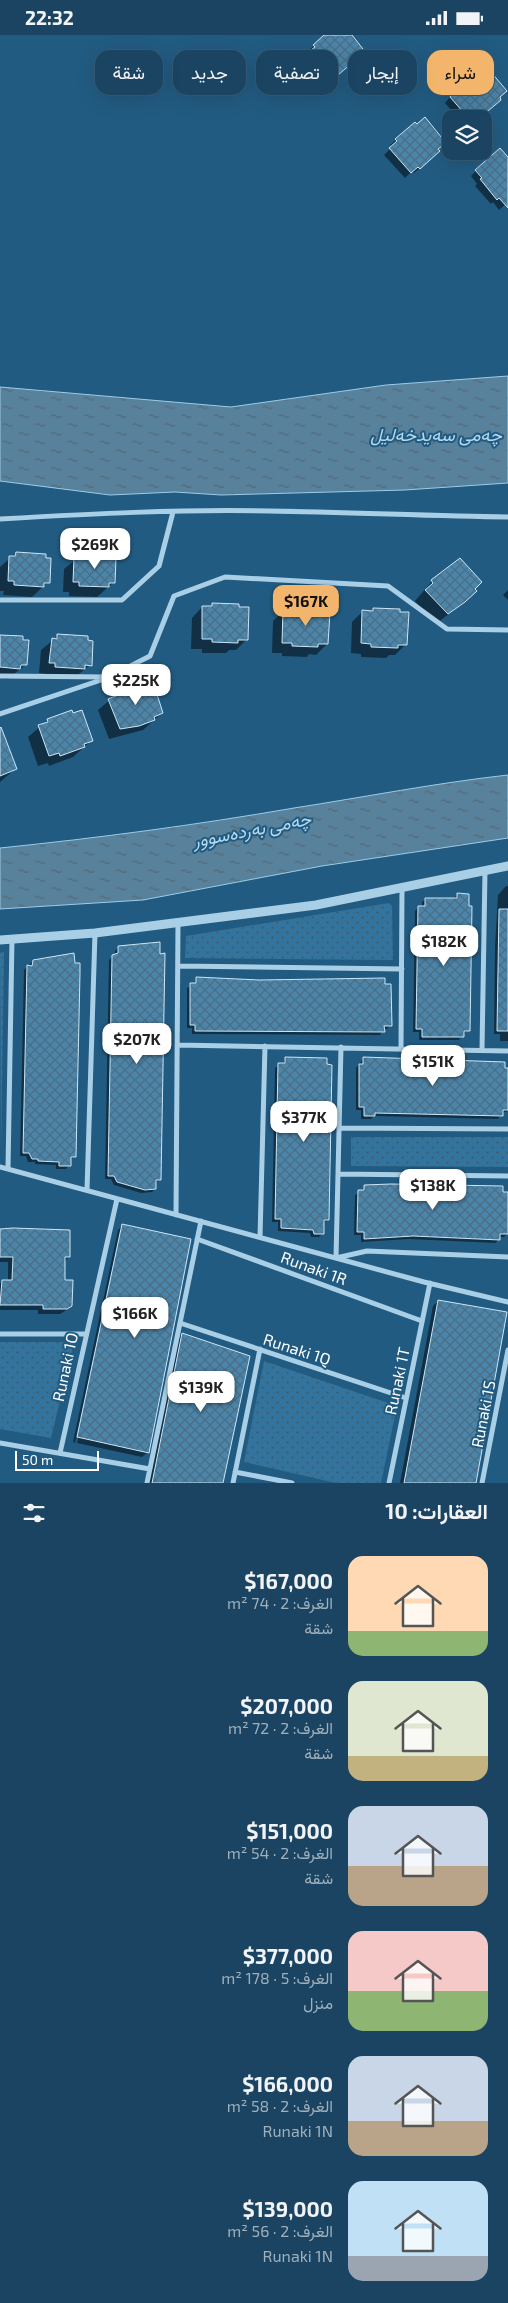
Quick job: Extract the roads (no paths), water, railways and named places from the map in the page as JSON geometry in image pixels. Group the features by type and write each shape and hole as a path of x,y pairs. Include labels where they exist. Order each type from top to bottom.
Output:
{"street":[{"path":"0,519 91,514 268,511 508,517"},
{"path":"0,600 122,600 159,566 173,512"},
{"path":"0,714 109,677 150,656 174,596 225,577 388,586 447,629 508,630"},
{"path":"0,676 109,677"},
{"path":"0,940 95,933 316,905 508,867"},
{"path":"482,1050 485,871"},
{"path":"401,1049 402,888"},
{"path":"176,1215 178,923"},
{"path":"87,1191 95,933"},
{"path":"8,1169 12,939"},
{"path":"178,966 402,969"},
{"path":"177,1045 508,1051"},
{"path":"260,1237 265,1046"},
{"path":"336,1258 341,1047"},
{"path":"339,1128 508,1129"},
{"path":"0,1167 430,1283 508,1302"},
{"path":"338,1174 508,1176"},
{"name":"Runaki 1O","path":"60,1453 85,1334 117,1199"},
{"path":"147,1483 201,1221"},
{"name":"Runaki 1R","path":"197,1239 422,1321"},
{"path":"336,1258 367,1251 508,1257"},
{"name":"Runaki 1T","path":"389,1483 430,1283"},
{"name":"Runaki 1Q","path":"180,1323 406,1399"},
{"path":"0,1334 85,1334"},
{"path":"233,1483 260,1349"},
{"name":"Runaki 1S","path":"482,1483 508,1350"},
{"path":"0,1443 150,1469"},
{"path":"235,1472 292,1483"}],"water":[{"name":"چەمی سەیدخەلیل","path":"508,376 508,483 405,490 221,495 175,492 110,495 0,481 0,387 231,407 386,385"},
{"name":"چەمی بەردەسوور","path":"508,775 508,838 322,866 143,900 0,909 0,848 184,825"}]}
